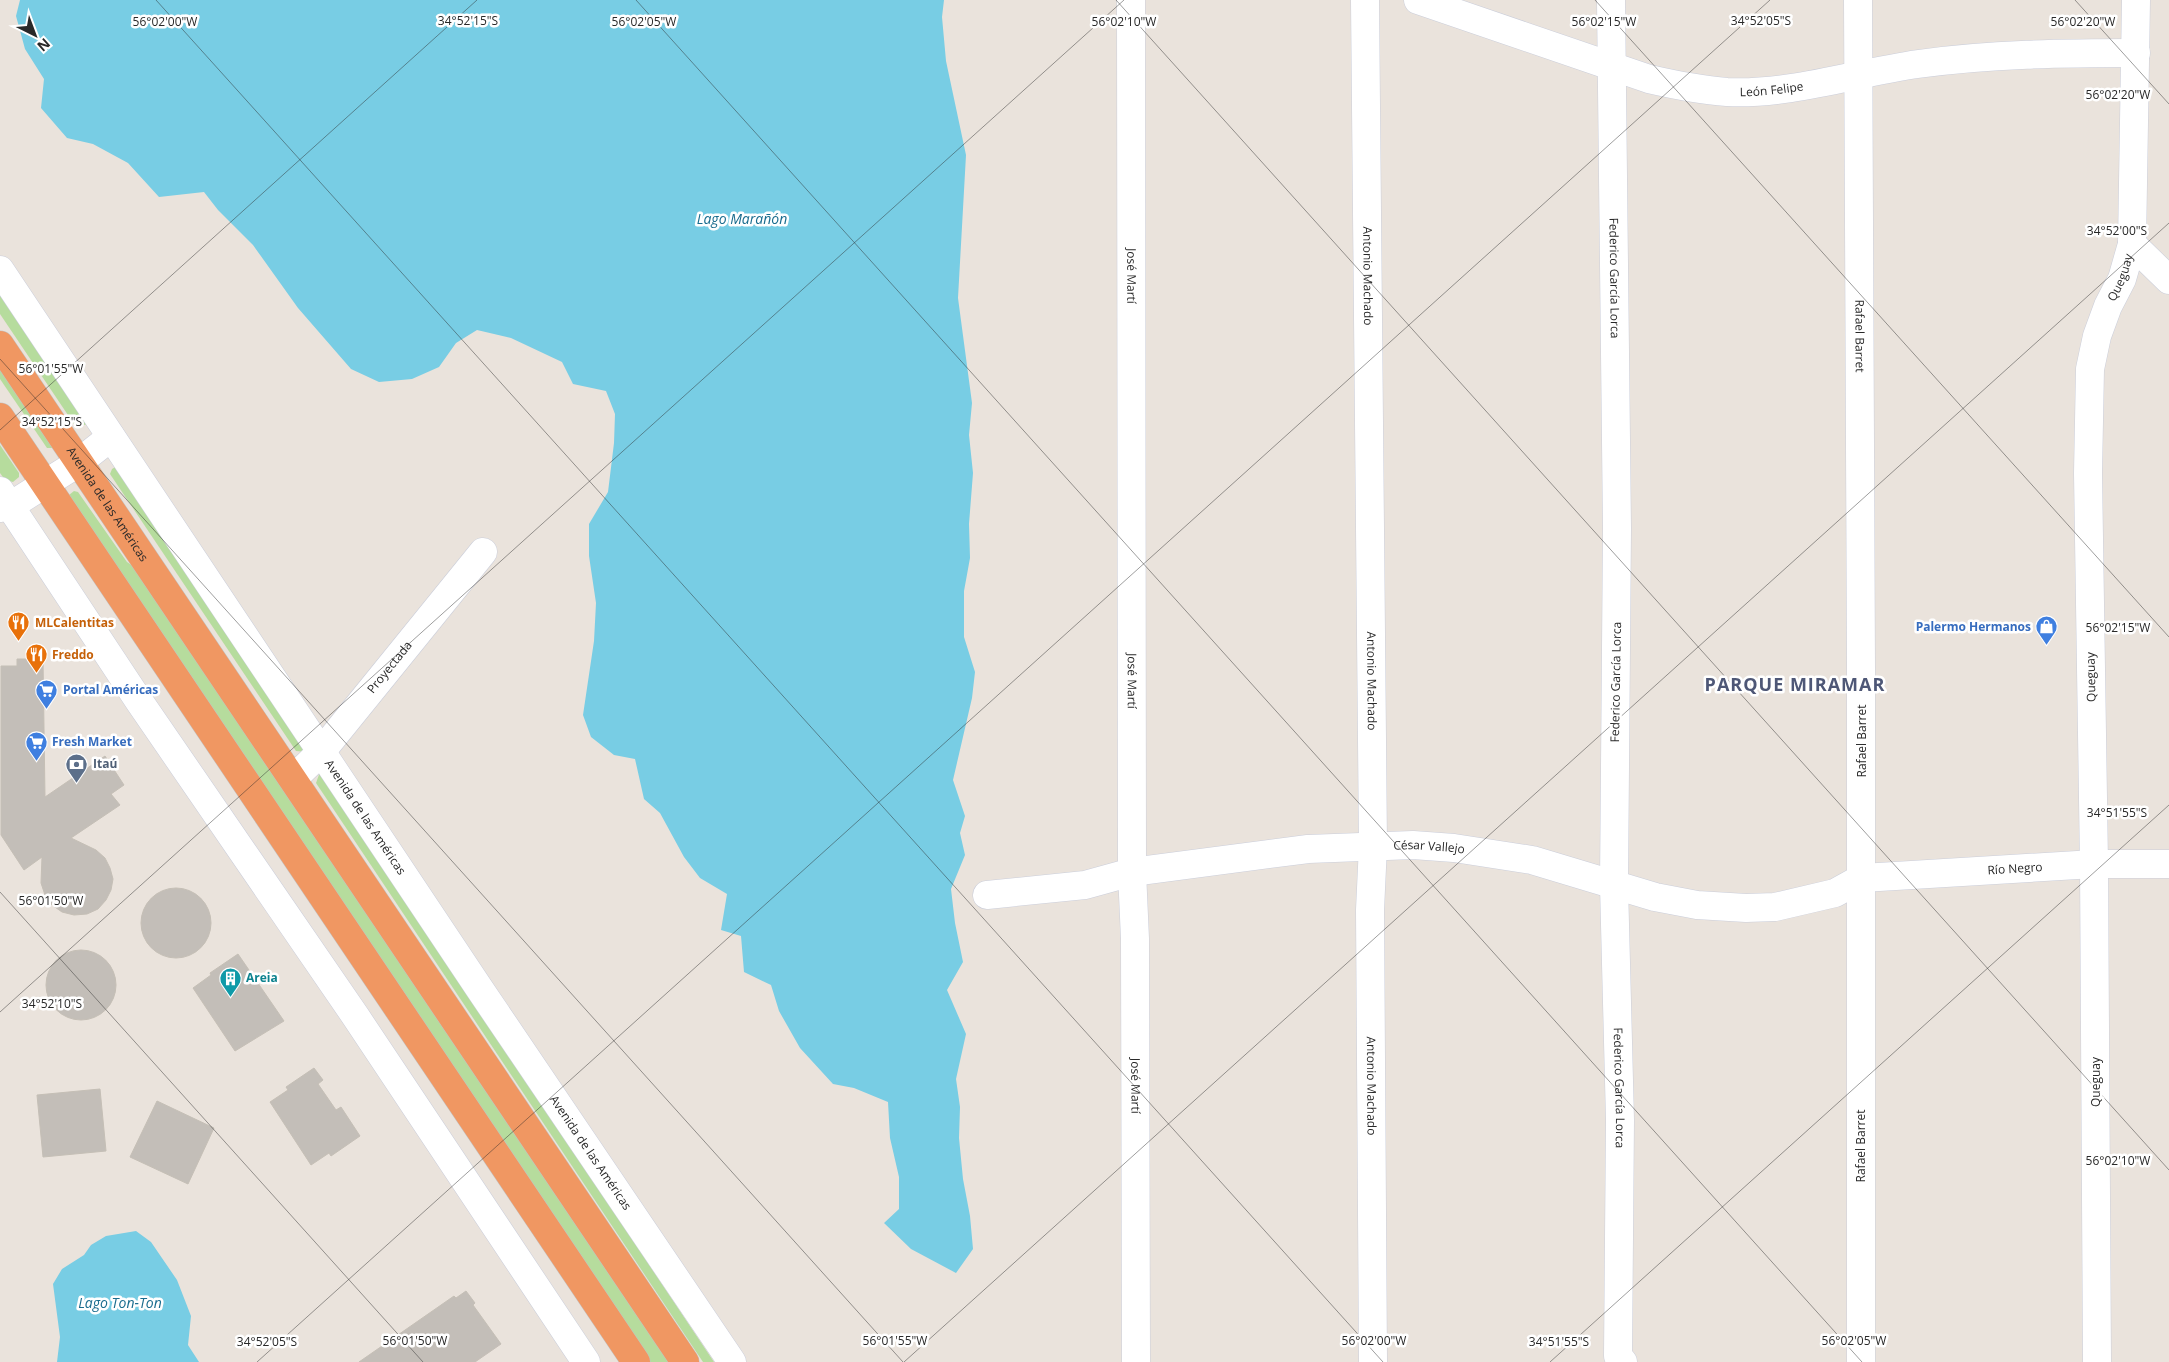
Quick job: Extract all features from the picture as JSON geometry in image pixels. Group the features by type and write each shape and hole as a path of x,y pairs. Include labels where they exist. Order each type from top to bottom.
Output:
{"highway":[{"name":"Avenida de las Américas","path":"0,345 685,1362"},
{"path":"0,417 636,1362"}],"street":[{"name":"José Martí","path":"1131,0 1132,872 1135,939 1136,1362"},
{"name":"Antonio Machado","path":"1365,0 1373,846 1370,910 1373,1362"},
{"name":"León Felipe","path":"1418,0 1611,64 1649,79 1688,88 1729,92 1786,88 1963,58 2050,53 2136,53"},
{"name":"Federico García Lorca","path":"1611,0 1618,528 1614,886 1620,1120 1618,1360"},
{"name":"Rafael Barret","path":"1858,0 1862,878 1861,1362"},
{"name":"Queguay","path":"2097,1362 2094,864 2088,474 2090,369 2097,336 2108,306 2122,279 2132,244 2136,0"},
{"path":"2132,244 2169,280"},
{"name":"Avenida de las Américas","path":"0,270 321,752 732,1362"},
{"path":"111,437 78,463 45,484 3,502 356,1017 586,1362"},
{"name":"Proyectada","path":"293,780 321,752 483,552"},
{"name":"César Vallejo","path":"987,895 1084,885 1132,872 1308,849 1413,845 1494,853 1566,869 1614,886 1655,897 1697,905 1746,908 1775,907 1835,893 1862,878"},
{"name":"Río Negro","path":"1862,878 2094,864 2169,864"}],"green space":[{"path":"0,282 88,424 79,426 74,424 0,314"},
{"path":"0,361 53,448 47,448 0,379"},
{"path":"0,445 19,473 19,477 13,482 5,480 0,473"},
{"path":"117,466 307,752 296,751 110,474 112,469"},
{"path":"74,491 78,492 127,562 142,572 670,1362 648,1362 69,495"},
{"path":"320,772 714,1362 703,1362 316,783"}],"water":[{"name":"Lago Marañón","path":"20,0 944,0 942,17 946,61 966,155 958,298 972,403 969,435 973,473 969,524 970,558 964,591 964,637 975,672 972,698 953,780 965,816 960,833 965,855 951,889 955,923 963,962 947,990 966,1034 956,1079 960,1107 959,1138 963,1179 970,1216 973,1249 956,1273 911,1249 884,1223 899,1209 899,1177 890,1138 888,1102 854,1088 833,1084 800,1048 779,1011 771,985 744,972 741,936 721,930 727,894 700,878 684,857 660,813 644,799 635,759 614,755 591,737 583,715 594,641 596,603 589,556 589,524 608,492 614,443 615,414 606,391 573,384 562,362 511,338 477,330 456,343 439,367 412,379 379,382 351,369 298,308 253,245 218,210 204,192 159,197 128,163 93,144 67,138 41,108 44,79 25,49 16,16"},
{"name":"Lago Ton-Ton","path":"136,1231 151,1242 177,1280 191,1316 188,1345 199,1362 57,1362 60,1337 53,1284 62,1269 84,1255 91,1245 106,1236"}],"building":[{"path":"17,659 43,659 45,797 105,756 124,785 111,794 120,805 71,838 96,850 105,858 113,879 111,890 106,900 98,909 87,914 74,915 62,912 52,905 45,895 41,883 42,857 24,870 1,835 1,666 17,666"},
{"path":"183,888 196,894 205,903 209,909 211,923 209,937 201,948 190,956 169,958 162,956 151,948 143,937 141,916 143,909 151,898 162,890"},
{"path":"88,950 101,956 110,965 114,971 116,985 114,999 106,1010 95,1018 74,1020 67,1018 56,1010 48,999 46,978 48,971 56,960 67,952"},
{"name":"Areia","path":"238,954 284,1021 235,1051 193,988 211,975 210,973"},
{"path":"314,1068 323,1080 318,1084 336,1110 341,1107 360,1136 331,1156 329,1153 311,1165 270,1102 288,1090 286,1087"},
{"path":"100,1089 106,1151 43,1157 37,1095"},
{"path":"157,1101 214,1128 188,1184 130,1157"},
{"path":"466,1291 475,1303 473,1305 501,1344 475,1362 359,1362 454,1296 456,1298"}],"place":[{"name":"MLCalentitas","path":"19,642"},
{"name":"Palermo Hermanos","path":"2047,646"},
{"name":"Freddo","path":"36,674"},
{"name":"Portal Américas","path":"47,709"},
{"name":"Fresh Market","path":"36,761"},
{"name":"Itaú","path":"77,783"},
{"name":"Areia","path":"230,997"}],"district":[{"name":"PARQUE MIRAMAR","path":"1795,685"}]}
